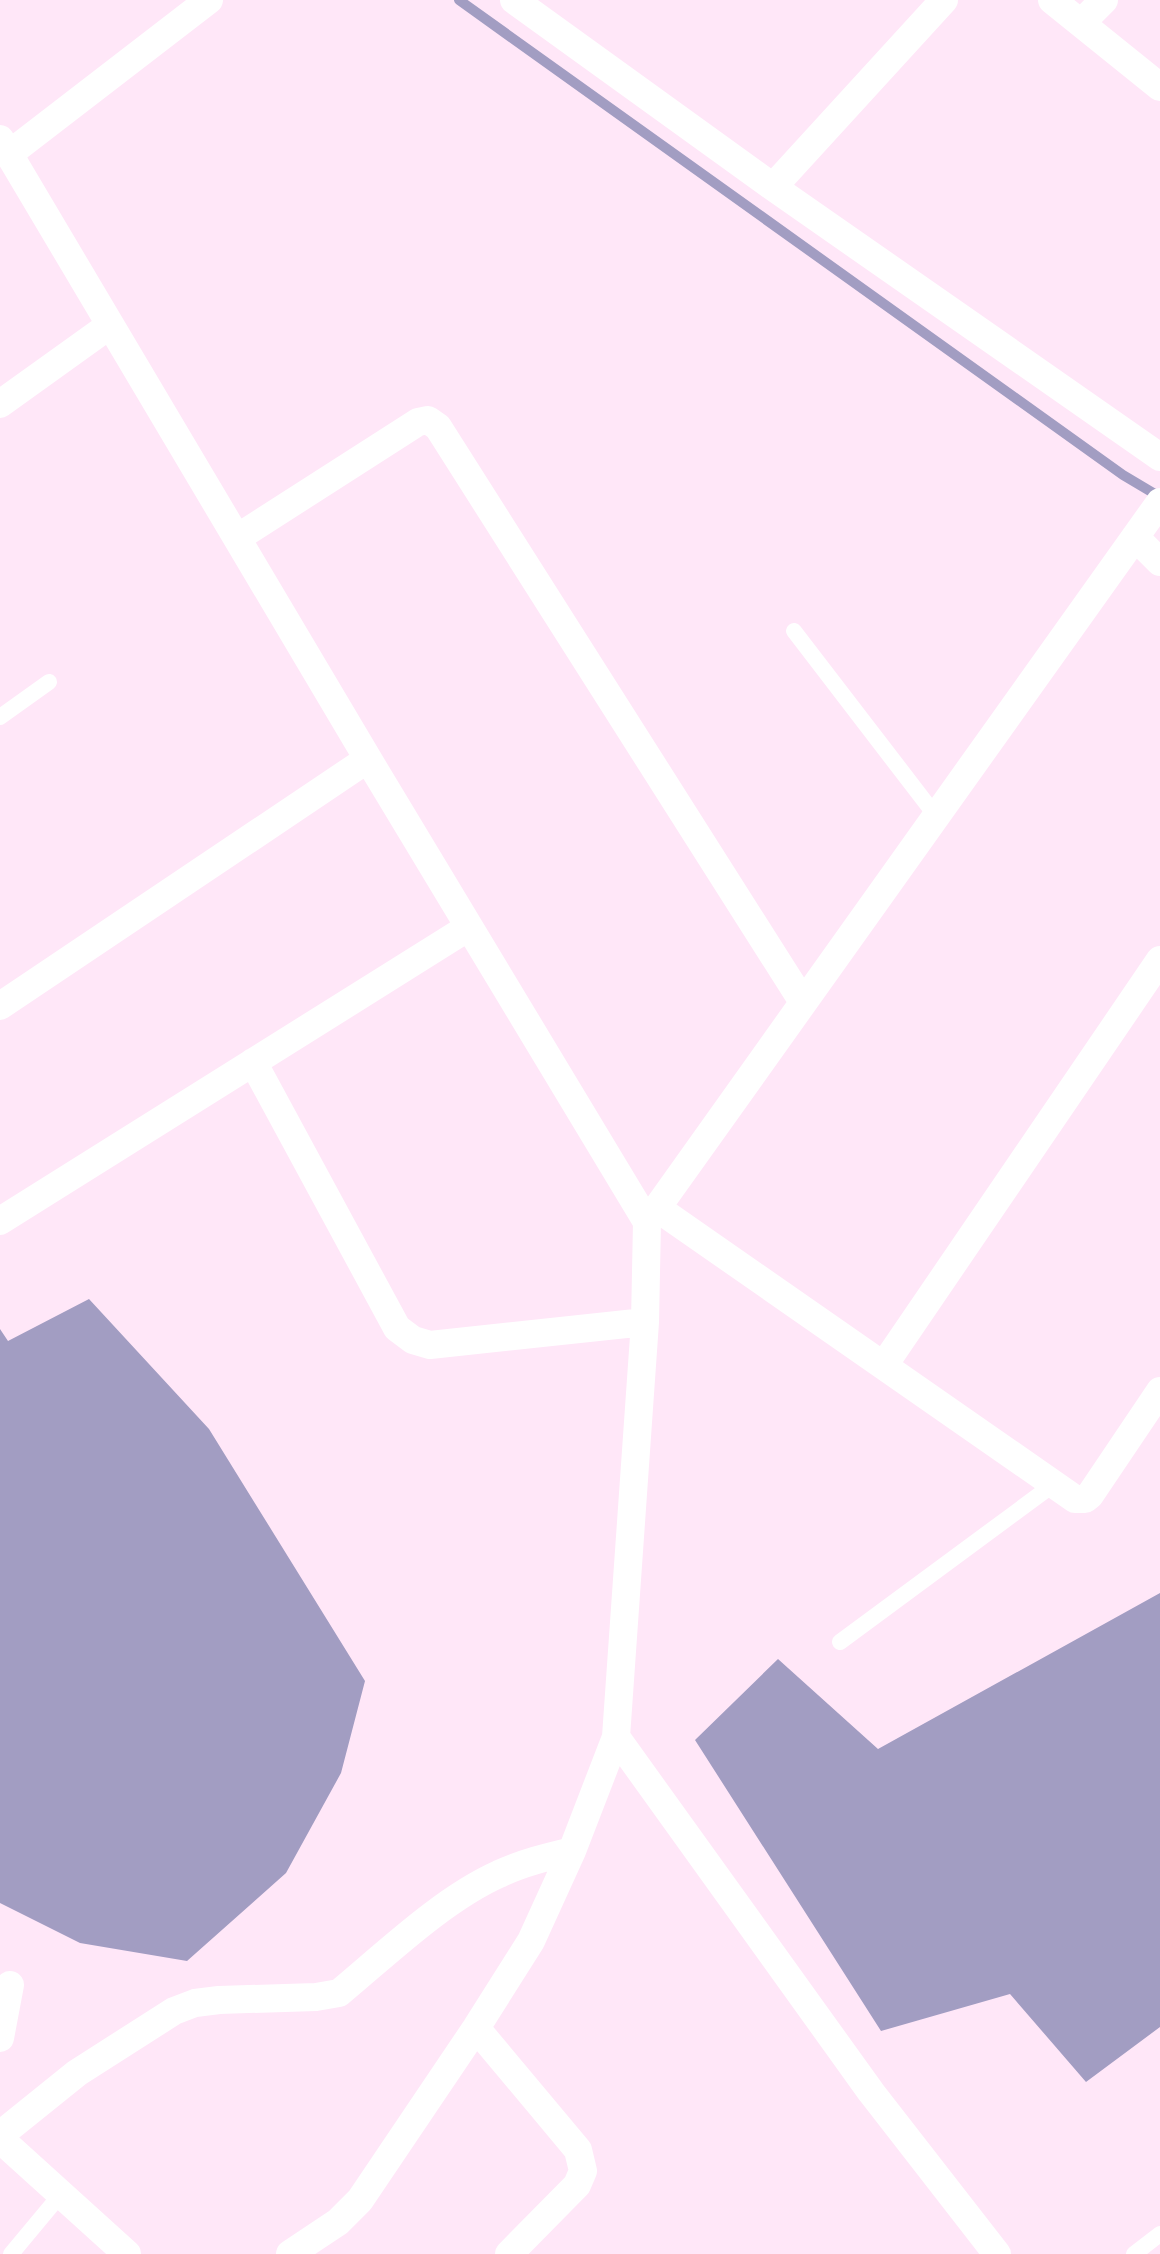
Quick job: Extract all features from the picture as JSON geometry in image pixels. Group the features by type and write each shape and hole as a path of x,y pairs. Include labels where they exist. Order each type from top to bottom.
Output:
{"street":[{"path":"209,0 5,147 469,927 652,1215 884,1365 1075,1499 1090,1495 1160,1391"},
{"path":"514,0 772,187 1160,456"},
{"path":"772,187 944,0"},
{"path":"1052,0 1160,88"},
{"path":"1081,23 1104,0"},
{"path":"0,404 110,325"},
{"path":"237,538 418,422 428,420 438,427 803,1002"},
{"path":"290,2254 338,2222 360,2200 476,2028 531,1941 572,1851 616,1737 652,1215 1156,508"},
{"path":"1135,537 1160,562"},
{"path":"4,994 368,759"},
{"path":"0,1220 469,927"},
{"path":"884,1365 1160,960"},
{"path":"253,1062 398,1328 413,1340 430,1345 645,1322"},
{"path":"1129,1438 1160,1414"},
{"path":"616,1737 871,2092 997,2254"},
{"path":"0,2134 77,2073 174,2011 203,2002 316,1997 338,1992 468,1891 498,1874 539,1859 572,1851"},
{"path":"0,2038 10,1985"},
{"path":"476,2028 578,2150 583,2171 577,2185 509,2254"},
{"path":"0,2139 128,2254"}],"lane":[{"path":"794,631 936,816"},
{"path":"0,717 49,682"},
{"path":"840,1642 1054,1484"},
{"path":"10,2254 61,2194"},
{"path":"1134,2254 1160,2234"}],"shaded area":[{"path":"89,1299 209,1429 365,1681 341,1773 286,1873 187,1961 80,1943 0,1903 0,1329 8,1341"},
{"path":"1160,1593 1160,2027 1086,2082 1010,1994 881,2031 695,1740 778,1659 878,1749"}],"waterway":[{"path":"459,0 1123,475 1160,497"}]}
